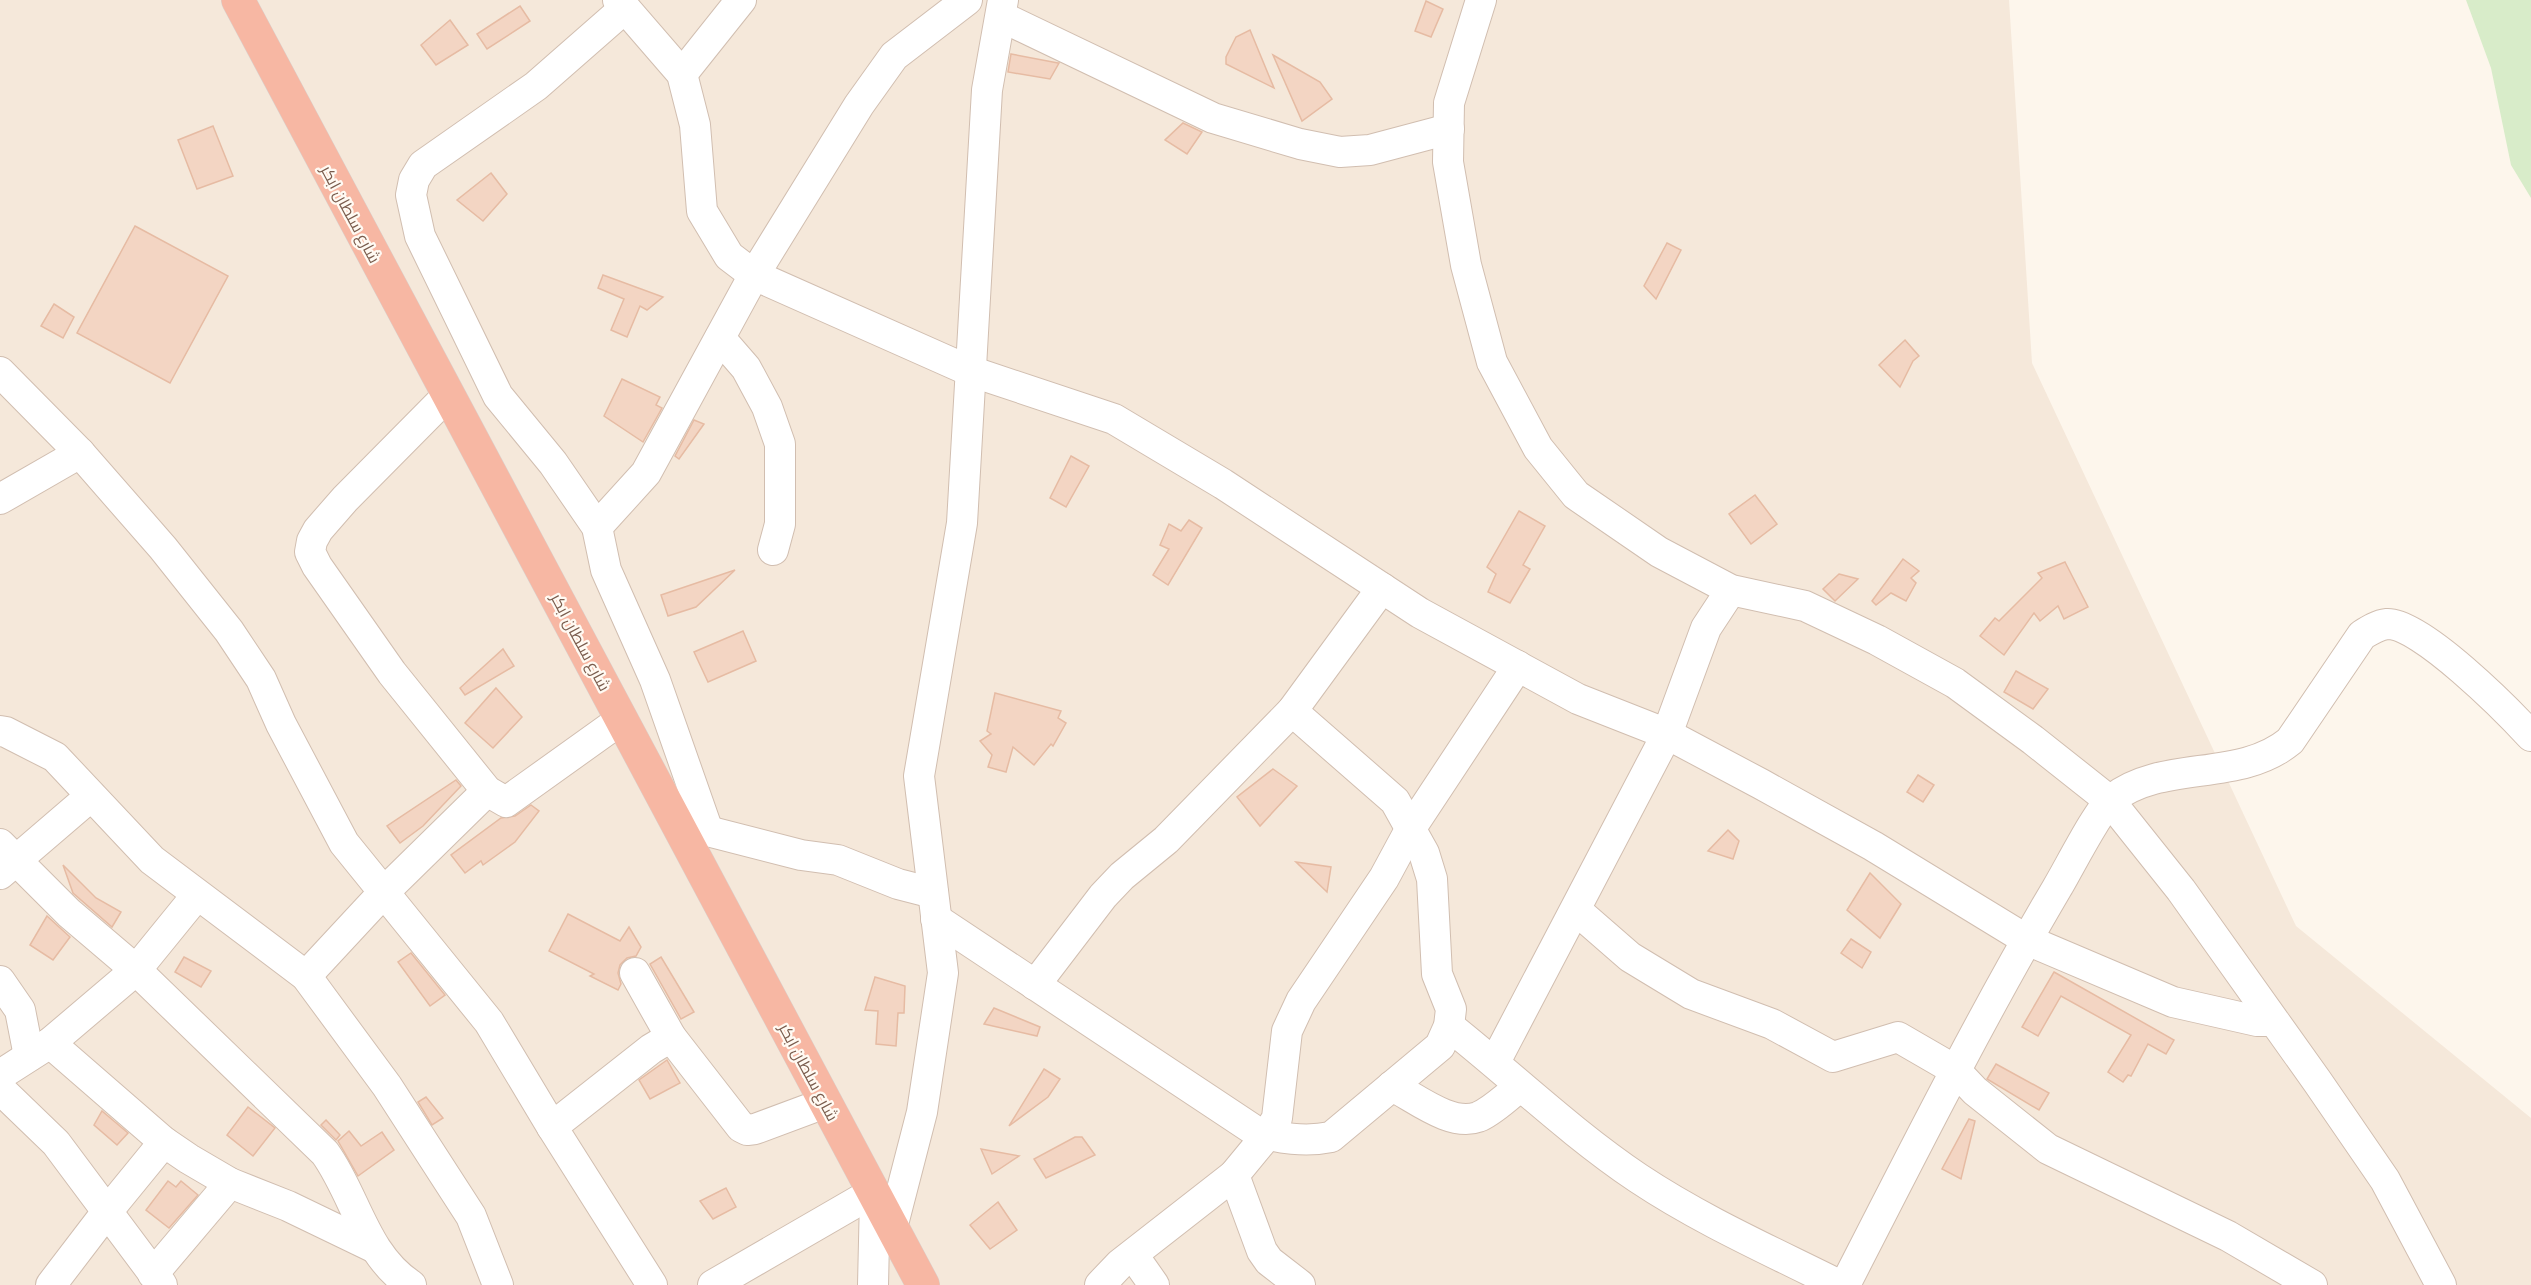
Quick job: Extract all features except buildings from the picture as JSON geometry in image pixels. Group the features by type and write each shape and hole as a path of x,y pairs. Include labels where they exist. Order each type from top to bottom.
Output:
{"highway":[{"name":"شارع سلطان ابكر","path":"238,0 622,719 693,827 825,1103 923,1285"}],"street":[{"path":"682,74 741,0"},
{"path":"597,527 646,472 754,275 859,105 894,56 967,0"},
{"path":"1481,0 1449,104 1448,162 1466,265 1492,362 1538,448 1576,495 1659,552 1731,590 1805,606 1886,645 1955,683 2033,740 2110,801 2181,890 2385,1180 2441,1285"},
{"path":"1292,711 1395,801 1411,828 1432,879 1437,974 1451,1009 1449,1026 1440,1046 1331,1137 1315,1140 1267,1135 1242,1123 1035,985 935,906 898,884 838,860 801,855 693,827 655,680 606,570 597,527 553,463 498,396 420,236 411,195 414,180 423,165 537,86 621,4 682,74 695,125 702,211 729,256 754,275 970,371 1114,419 1223,484 1420,613 1578,699 1667,734 1873,846 2026,940 2173,1002 2257,1021 2273,1020"},
{"path":"892,1228 922,1112 943,973 926,851 919,776 962,523 987,90 1002,8 1213,118 1300,144 1340,152 1370,150 1449,129"},
{"path":"720,338 746,368 767,407 780,444 780,524 772,550"},
{"path":"0,372 80,453 163,548 229,631 261,679 281,724 344,843 489,1022 652,1285"},
{"path":"448,395 318,530 312,541 310,552 317,566 392,673 487,791 506,802 622,719"},
{"path":"0,499 80,453"},
{"path":"1035,985 1102,896 1122,876 1166,840 1292,711 1382,588"},
{"path":"1495,1062 1667,734 1706,628 1731,590"},
{"path":"1845,1285 1955,1070 2026,940 2110,801 2138,782 2254,762 2275,753 2290,741 2362,635 2374,627 2389,624 2418,635 2498,701 2531,736"},
{"path":"1100,1285 1132,1255 1234,1175 1267,1135 1277,1118 1287,1031 1297,1011 1384,878 1411,828 1518,666"},
{"path":"0,731 55,757 152,860 306,976 393,1095 471,1216 498,1285"},
{"path":"306,976 384,892 487,791"},
{"path":"92,795 5,859 136,970 325,1153 340,1173 373,1247 399,1282"},
{"path":"14,1066 136,970 197,895"},
{"path":"1576,910 1630,957 1691,994 1772,1024 1833,1057 1898,1037 1955,1070 1975,1091 2048,1149 2228,1236 2301,1282"},
{"path":"635,973 671,1037 747,1130 825,1103"},
{"path":"0,981 20,1010 14,1066 56,1143 157,1281 230,1183"},
{"path":"1449,1026 1495,1062 1520,1087 1636,1177 1696,1214 1839,1285"},
{"path":"552,1127 642,1056 671,1037"},
{"path":"14,1066 164,1142 230,1183 288,1206 373,1247"},
{"path":"1392,1086 1452,1117 1464,1119 1479,1116 1520,1087"},
{"path":"51,1285 164,1142"},
{"path":"1234,1175 1262,1251 1269,1261 1300,1285"},
{"path":"713,1285 874,1195 873,1285"},
{"path":"1132,1255 1154,1285"}],"shaded area":[{"path":"0,0 2009,0 2032,363 2296,926 2531,1118 2531,1285 0,1285"}],"green space":[{"path":"2466,0 2531,0 2531,198 2511,165 2491,68"}]}
